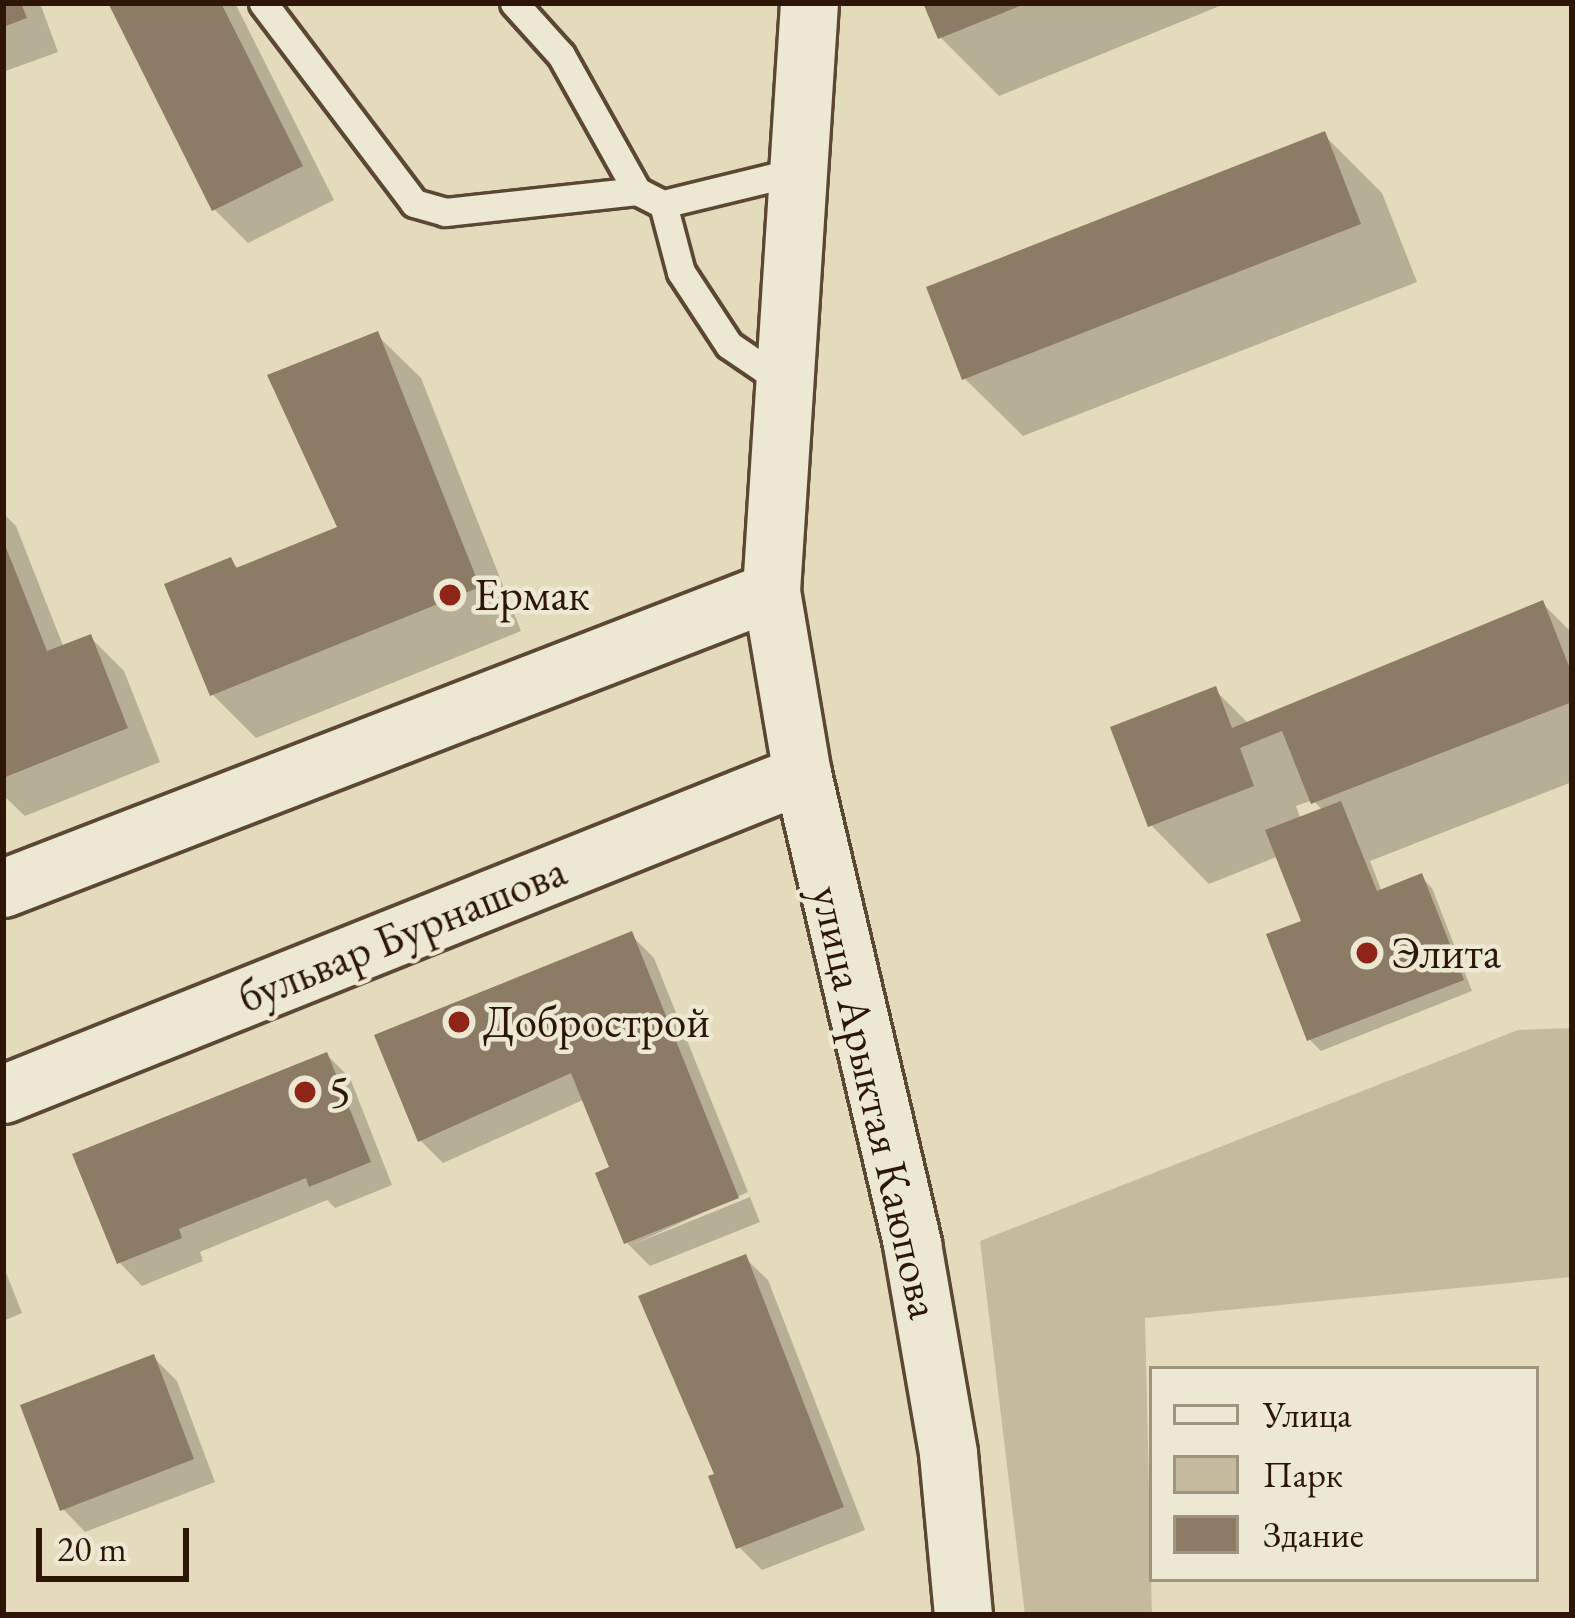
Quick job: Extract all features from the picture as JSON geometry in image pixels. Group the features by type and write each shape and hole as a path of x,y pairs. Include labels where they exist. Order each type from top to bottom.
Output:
{"street":[{"name":"улица Арыктая Каюпова","path":"809,3 771,591 802,774 908,1224 948,1453 963,1615"},
{"path":"3,887 771,591"},
{"name":"бульвар Бурнашова","path":"3,1094 802,774"}],"lane":[{"path":"263,3 414,203 445,212 637,191 663,204 798,171"},
{"path":"514,3 561,55 637,191"},
{"path":"663,204 680,272 728,345 784,383"}],"green space":[{"path":"1572,1028 1572,1277 1145,1318 1152,1615 1025,1615 980,1241 1518,1030"}],"building":[{"path":"3,3 21,3 27,18 3,27"},
{"path":"108,3 221,3 303,166 212,211"},
{"path":"923,3 1027,3 938,39"},
{"path":"1325,131 1361,224 962,380 926,287"},
{"path":"378,331 480,587 210,696 164,584 231,557 236,568 337,527 267,375"},
{"path":"3,540 47,651 91,634 128,728 3,778"},
{"path":"1543,600 1572,674 1572,702 1311,804 1282,731 1240,748 1254,786 1148,827 1110,727 1216,686 1232,728"},
{"path":"1341,801 1377,891 1422,873 1464,980 1307,1041 1266,934 1301,921 1265,830"},
{"path":"632,931 739,1198 624,1244 595,1173 609,1167 571,1073 418,1142 374,1035"},
{"path":"327,1052 371,1162 309,1187 306,1178 179,1229 182,1238 117,1264 72,1154"},
{"path":"746,1254 844,1507 736,1549 708,1476 714,1474 638,1296"},
{"path":"154,1354 194,1459 60,1511 20,1405"}],"place":[{"name":"Ермак","path":"450,595"},
{"name":"Элита","path":"1367,953"},
{"name":"Добрострой","path":"459,1022"},
{"name":"5","path":"305,1092"}]}
